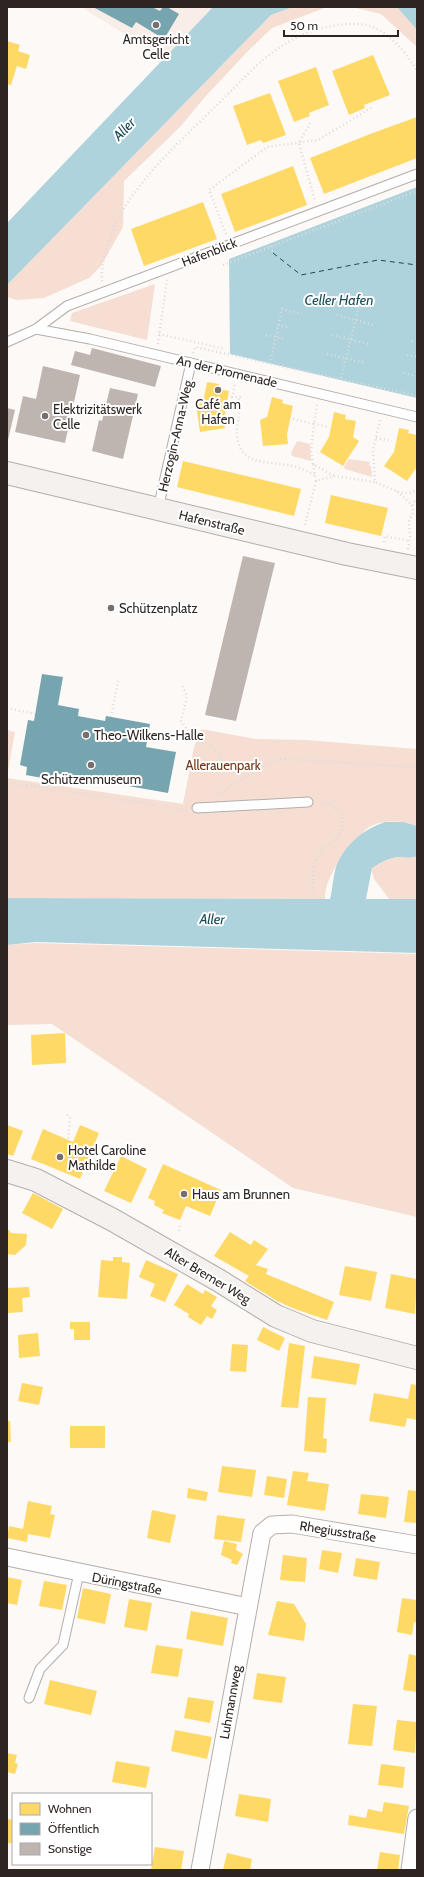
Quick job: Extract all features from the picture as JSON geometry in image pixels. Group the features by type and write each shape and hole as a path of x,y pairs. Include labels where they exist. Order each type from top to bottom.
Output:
{"street":[{"name":"Hafenstraße","path":"7,473 347,554 417,568"},
{"name":"Alter Bremer Weg","path":"7,1171 36,1180 113,1220 218,1280 276,1316 312,1331 417,1358"},
{"name":"Rhegiusstraße","path":"262,1533 272,1525 292,1524 417,1545"},
{"name":"Luhmannweg","path":"200,1870 262,1533"},
{"name":"Düringstraße","path":"7,1557 248,1607"},
{"path":"410,1870 417,1818"}],"lane":[{"name":"Hafenblick","path":"7,342 36,329 67,306 417,174"},
{"name":"An der Promenade","path":"36,329 90,338 417,417"},
{"name":"Herzogin-Anna-Weg","path":"158,509 191,363"},
{"path":"197,808 308,802"},
{"path":"29,1698 40,1669 63,1645 79,1573"}],"path":[{"path":"101,272 118,218 153,172 254,69 272,53 292,40 310,32 336,26 360,24 378,29 391,38 407,55 417,70"},
{"path":"230,244 209,190 267,147 318,140 371,108"},
{"path":"310,123 299,143 318,211"},
{"path":"223,264 417,191"},
{"path":"271,246 273,253"},
{"path":"156,354 169,267"},
{"path":"347,295 375,302"},
{"path":"341,378 360,298"},
{"path":"270,364 282,309 301,314"},
{"path":"336,315 374,325"},
{"path":"278,325 288,327"},
{"path":"159,334 225,349"},
{"path":"266,335 284,339"},
{"path":"332,335 369,344"},
{"path":"412,341 417,342"},
{"path":"191,363 195,347 417,396"},
{"path":"327,354 365,363"},
{"path":"407,354 417,357"},
{"path":"404,373 417,376"},
{"path":"228,409 241,397 232,397"},
{"path":"237,401 240,408 237,435 240,447 246,456 268,464 292,466 315,474"},
{"path":"305,527 316,481 312,452 317,405"},
{"path":"293,419 329,427"},
{"path":"375,482 373,450 381,420"},
{"path":"376,438 392,441"},
{"path":"314,464 334,476 375,482 398,492 410,493 417,490"},
{"path":"316,481 334,476"},
{"path":"398,492 412,505 414,512 409,521 408,545"},
{"path":"412,505 417,498"},
{"path":"383,545 386,536 409,541"},
{"path":"111,717 118,681"},
{"path":"183,686 187,697 182,721 197,742 211,745 225,764 254,765 259,769"},
{"path":"7,708 35,714"},
{"path":"7,782 185,811 197,808 259,769 280,759 417,767"},
{"path":"308,802 329,804 342,814 343,827 338,839 324,850 317,859 313,892"},
{"path":"67,1115 70,1117 68,1140"},
{"path":"179,1231 180,1224"}],"shaded area":[{"path":"81,7 213,7 164,58"}],"green space":[{"path":"293,7 327,7 272,28 247,52 204,98 181,126 124,181 123,227 101,266 89,278 44,298 17,300 7,297 7,285 271,15"},
{"path":"352,7 397,7 417,30 417,47 381,14"},
{"path":"155,284 147,340 70,321 72,313"},
{"path":"297,441 310,444 311,461 292,456 291,453"},
{"path":"349,459 370,462 369,466 371,466 372,477 345,469 344,466"},
{"name":"Allerauenpark","path":"201,729 256,739 306,740 417,749 417,826 399,822 386,822 367,828 335,868 328,883 325,899 7,898 7,778 183,804 194,747"},
{"path":"7,730 15,732 7,777"},
{"path":"417,856 417,899 390,900 374,879 371,868 391,858 408,858"},
{"path":"36,943 417,954 417,1217 293,1188 52,1024 7,1025 7,945"}],"water":[{"name":"Aller","path":"213,7 293,7 271,15 7,285 7,223"},
{"path":"397,7 417,7 417,30"},
{"name":"Celler Hafen","path":"417,187 417,398 230,354 229,259"},
{"name":"Aller","path":"385,822 404,822 417,826 417,856 408,858 391,858 372,868 366,899 417,899 417,953 36,942 7,945 7,898 330,899 336,866 347,848 364,832"}],"building: Wohnen":[{"path":"7,41 20,45 18,51 30,55 26,69 17,66 11,85 7,84"},
{"path":"373,55 390,95 364,105 365,108 349,115 332,71"},
{"path":"316,67 329,105 309,113 310,116 294,122 278,81"},
{"path":"270,93 286,135 263,143 261,140 247,145 233,106"},
{"path":"417,117 417,158 324,194 310,158"},
{"path":"293,166 307,205 235,232 221,194"},
{"path":"203,202 217,239 144,266 131,229"},
{"path":"207,382 219,384 218,389 229,391 224,419 225,428 200,432 196,404 203,403"},
{"path":"272,397 283,400 282,403 293,406 287,434 288,444 263,446 260,420 267,417"},
{"path":"334,412 346,415 345,419 356,421 353,437 359,441 343,466 320,452 329,437"},
{"path":"399,428 409,430 408,433 417,435 417,467 407,481 384,466 394,452"},
{"path":"183,461 301,489 294,516 177,487"},
{"path":"331,495 388,508 381,536 325,523"},
{"path":"65,1033 66,1063 32,1065 31,1035"},
{"path":"7,1125 23,1131 13,1156 7,1154"},
{"path":"80,1125 99,1133 80,1179 31,1159 43,1129 73,1142"},
{"path":"121,1156 147,1169 131,1203 104,1191"},
{"name":"Haus am Brunnen","path":"163,1164 221,1190 210,1216 186,1206 180,1220 162,1213 164,1210 154,1205 155,1201 148,1198"},
{"path":"33,1193 63,1209 52,1229 22,1213"},
{"path":"7,1228 11,1233 27,1234 26,1245 15,1255 7,1254"},
{"path":"230,1232 251,1245 254,1240 268,1249 256,1265 268,1269 266,1274 334,1302 327,1320 277,1301 245,1281 249,1276 214,1256"},
{"path":"113,1257 122,1257 122,1262 130,1263 127,1299 98,1297 101,1260 113,1261"},
{"path":"146,1260 178,1274 165,1302 150,1296 155,1284 139,1277"},
{"path":"345,1266 377,1272 371,1301 339,1295"},
{"path":"391,1274 417,1279 415,1314 385,1308"},
{"path":"187,1284 203,1294 205,1290 217,1297 211,1306 217,1310 212,1319 207,1316 201,1325 188,1317 189,1314 174,1305"},
{"path":"29,1287 30,1297 22,1298 23,1312 8,1313 7,1288"},
{"path":"70,1322 90,1322 90,1340 74,1340 74,1329 70,1329"},
{"path":"263,1327 285,1338 279,1351 257,1340"},
{"path":"38,1333 40,1356 19,1358 18,1335"},
{"path":"289,1343 305,1346 298,1408 281,1407"},
{"path":"232,1344 248,1345 246,1372 230,1371"},
{"path":"314,1356 360,1364 356,1385 311,1378"},
{"path":"22,1383 43,1387 39,1405 18,1401"},
{"path":"411,1384 417,1385 417,1420 407,1418 405,1427 369,1421 374,1393 408,1399"},
{"path":"308,1397 326,1398 323,1438 327,1439 326,1453 304,1451"},
{"path":"7,1421 10,1421 11,1442 7,1442"},
{"path":"70,1426 105,1426 105,1448 70,1448"},
{"path":"222,1466 256,1470 252,1497 218,1492"},
{"path":"293,1471 309,1473 307,1481 329,1484 325,1511 287,1505"},
{"path":"267,1476 287,1479 284,1498 264,1495"},
{"path":"188,1488 208,1492 206,1501 187,1498"},
{"path":"408,1490 417,1491 417,1523 404,1522"},
{"path":"361,1494 389,1497 386,1518 358,1514"},
{"path":"28,1501 52,1506 50,1514 55,1515 50,1538 28,1534 27,1542 7,1538 9,1526 23,1529"},
{"path":"152,1510 176,1515 170,1543 147,1538"},
{"path":"217,1515 245,1519 241,1542 214,1539"},
{"path":"224,1541 237,1544 236,1550 243,1554 237,1565 231,1563 232,1560 221,1555"},
{"path":"322,1550 342,1553 338,1573 319,1569"},
{"path":"283,1555 307,1558 305,1582 280,1580"},
{"path":"356,1558 380,1562 377,1580 353,1576"},
{"path":"7,1577 22,1580 17,1605 7,1603"},
{"path":"44,1581 67,1585 62,1610 39,1606"},
{"path":"83,1588 111,1594 105,1624 77,1618"},
{"path":"402,1598 417,1600 417,1623 414,1622 412,1635 397,1632"},
{"path":"129,1599 152,1603 147,1631 124,1627"},
{"path":"277,1601 294,1604 306,1624 304,1641 268,1635"},
{"path":"191,1611 228,1618 223,1646 186,1639"},
{"path":"156,1645 183,1649 178,1677 151,1673"},
{"path":"409,1654 417,1656 417,1692 403,1690"},
{"path":"257,1673 286,1677 282,1703 253,1699"},
{"path":"50,1680 97,1691 91,1715 44,1704"},
{"path":"188,1697 214,1701 210,1723 184,1718"},
{"path":"353,1704 377,1706 372,1746 348,1744"},
{"path":"397,1720 417,1722 415,1753 393,1750"},
{"path":"175,1730 212,1737 207,1759 171,1751"},
{"path":"7,1753 17,1755 15,1763 18,1764 15,1774 7,1772"},
{"path":"116,1761 150,1767 146,1788 112,1782"},
{"path":"381,1764 405,1767 403,1788 378,1785"},
{"path":"239,1794 271,1799 268,1822 235,1816"},
{"path":"384,1802 409,1806 404,1834 348,1825 349,1815 366,1818 368,1809 382,1812"},
{"path":"7,1819 12,1820 12,1843 7,1843"},
{"path":"155,1847 184,1851 181,1870 151,1870"},
{"path":"380,1852 400,1855 398,1870 377,1870"},
{"path":"227,1853 252,1859 250,1870 223,1870"}],"building: Öffentlich":[{"name":"Amtsgericht Celle","path":"93,7 152,7 160,11 163,7 167,7 179,14 164,39 136,22 132,28"},
{"name":"Theo-Wilkens-Halle","path":"42,674 63,677 58,705 79,709 78,716 105,721 106,716 150,724 146,747 176,752 168,793 54,773 53,780 26,775 27,767 20,765 28,720 34,721"}],"building: Sonstige":[{"path":"92,348 161,366 155,387 71,365 75,351 90,355"},
{"name":"Elektrizitätswerk Celle","path":"43,366 80,375 65,443 15,432 23,396 36,399"},
{"path":"110,388 138,394 123,459 92,451 99,420 102,421"},
{"path":"7,408 15,410 8,440 7,440"},
{"path":"243,556 275,563 236,721 205,715"}],"ferry route":[{"path":"273,253 301,275 378,260 417,265"}],"place":[{"name":"Amtsgericht Celle","path":"156,25"},
{"name":"Café am Hafen","path":"218,390"},
{"name":"Elektrizitätswerk Celle","path":"45,416"},
{"name":"Schützenplatz","path":"111,608"},
{"name":"Theo-Wilkens-Halle","path":"86,735"},
{"name":"Schützenmuseum","path":"91,765"},
{"name":"Hotel Caroline Mathilde","path":"60,1157"},
{"name":"Haus am Brunnen","path":"184,1194"}]}
